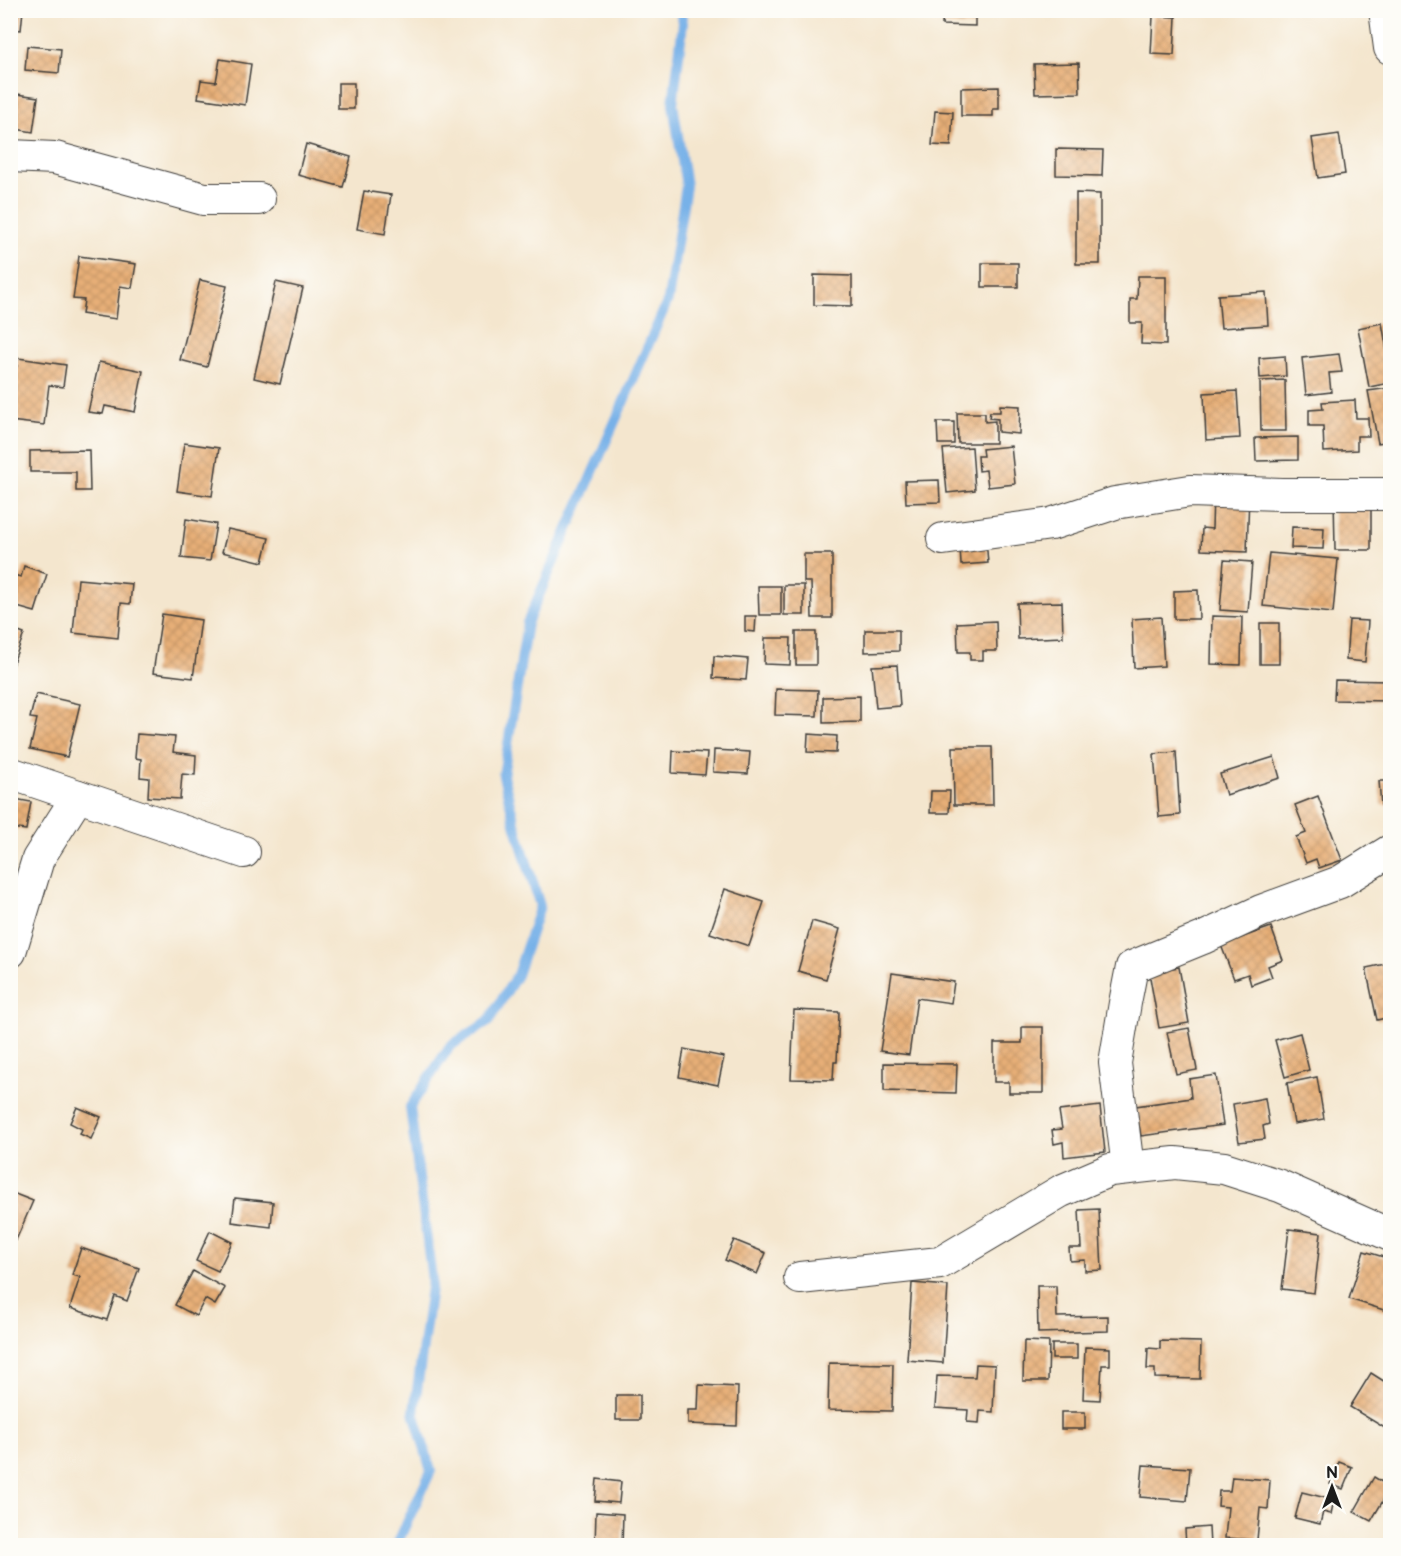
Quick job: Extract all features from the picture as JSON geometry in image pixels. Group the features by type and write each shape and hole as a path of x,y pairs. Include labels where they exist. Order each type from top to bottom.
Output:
{"street":[{"path":"1385,10 1390,48"},
{"path":"10,156 55,158 204,199 259,199"},
{"path":"943,540 1051,524 1115,503 1190,491 1390,494"},
{"path":"10,773 244,852"},
{"path":"10,952 39,859 78,796"},
{"path":"1128,1168 1115,1063 1132,967 1261,911 1340,882 1390,851"},
{"path":"800,1278 940,1263 1060,1191 1110,1170 1175,1163 1224,1168 1280,1186 1390,1235"}],"building":[{"path":"10,10 23,10 21,30 10,29"},
{"path":"943,10 975,10 975,26 942,25"},
{"path":"1153,16 1176,17 1174,55 1151,54"},
{"path":"27,46 61,49 59,73 25,70"},
{"path":"220,59 251,64 245,105 198,98 201,80 216,82"},
{"path":"1079,63 1080,93 1035,94 1034,64"},
{"path":"338,83 354,83 354,109 338,109"},
{"path":"999,87 999,109 993,109 993,116 961,116 961,88"},
{"path":"10,93 38,97 33,132 10,128"},
{"path":"935,111 953,112 951,146 932,145"},
{"path":"1339,134 1345,174 1318,178 1312,138"},
{"path":"306,144 351,157 343,187 298,175"},
{"path":"1056,149 1103,150 1102,176 1056,175"},
{"path":"364,191 391,195 385,234 357,229"},
{"path":"1076,193 1100,194 1100,264 1076,264"},
{"path":"79,256 136,264 132,288 120,286 116,319 82,314 84,300 73,299"},
{"path":"982,263 1018,263 1018,287 982,287"},
{"path":"814,275 852,276 852,306 814,305"},
{"path":"1138,276 1166,276 1166,345 1141,344 1142,323 1130,323 1130,299 1137,299"},
{"path":"200,280 227,286 207,367 180,360"},
{"path":"276,282 303,288 280,384 254,378"},
{"path":"1266,292 1268,325 1221,328 1218,295"},
{"path":"1382,323 1390,367 1390,383 1369,387 1358,328"},
{"path":"1339,354 1342,372 1329,373 1331,392 1306,395 1302,358"},
{"path":"1285,356 1286,376 1260,378 1259,358"},
{"path":"18,358 66,365 63,387 49,385 44,425 10,421 14,389 10,388 10,365 17,366"},
{"path":"99,362 143,371 135,412 105,406 103,414 88,412"},
{"path":"1285,380 1286,431 1261,431 1260,381"},
{"path":"1390,388 1390,441 1378,443 1368,391"},
{"path":"1237,391 1240,438 1206,440 1204,393"},
{"path":"1355,400 1356,418 1368,418 1369,436 1357,436 1357,450 1324,452 1323,426 1309,426 1309,410 1323,409 1322,402"},
{"path":"1000,405 1020,406 1019,434 998,432 998,419 989,418 990,412 1000,412"},
{"path":"957,413 985,413 985,422 995,421 995,443 958,443"},
{"path":"937,422 954,422 954,444 938,444"},
{"path":"1298,437 1298,460 1256,461 1255,438"},
{"path":"184,443 219,448 212,496 177,491"},
{"path":"1011,446 1015,484 988,487 986,470 979,471 978,456 983,456 982,449"},
{"path":"972,447 975,490 947,493 943,449"},
{"path":"89,450 90,491 76,491 76,472 30,472 30,451"},
{"path":"939,480 940,502 906,503 905,481"},
{"path":"1213,493 1249,495 1247,552 1201,550 1202,528 1212,529"},
{"path":"1334,496 1371,496 1371,550 1335,550"},
{"path":"186,519 216,524 210,561 181,558"},
{"path":"985,527 988,563 961,565 960,547"},
{"path":"1292,527 1324,528 1323,549 1291,548"},
{"path":"228,529 269,538 263,562 222,552"},
{"path":"1269,553 1338,559 1333,613 1263,606"},
{"path":"804,554 832,554 832,618 812,618 811,582 804,582"},
{"path":"1224,560 1252,562 1248,612 1220,610"},
{"path":"24,566 47,574 35,612 10,605 10,574 21,577"},
{"path":"78,579 132,584 130,604 121,603 118,638 73,633"},
{"path":"784,585 804,585 804,615 784,615"},
{"path":"758,586 781,586 781,615 759,615"},
{"path":"1198,590 1199,619 1174,619 1174,591"},
{"path":"1062,602 1063,637 1018,639 1017,603"},
{"path":"162,614 201,620 193,678 153,673"},
{"path":"745,616 756,616 755,632 745,631"},
{"path":"1212,616 1242,617 1241,665 1211,664"},
{"path":"1161,617 1164,666 1134,668 1132,619"},
{"path":"1349,620 1368,621 1365,662 1346,660"},
{"path":"996,621 997,651 983,651 983,660 970,660 970,652 958,652 957,623"},
{"path":"1260,623 1279,623 1279,664 1260,664"},
{"path":"10,629 24,634 11,668 10,668"},
{"path":"865,630 899,630 899,651 865,652"},
{"path":"796,632 816,632 816,665 796,665"},
{"path":"765,638 791,638 790,665 764,664"},
{"path":"714,656 748,659 746,680 713,678"},
{"path":"897,665 900,706 876,708 872,666"},
{"path":"1335,680 1390,681 1390,701 1334,700"},
{"path":"776,689 818,690 817,716 775,715"},
{"path":"36,694 80,704 67,757 30,749 37,719 30,718"},
{"path":"860,696 860,722 823,723 823,697"},
{"path":"137,734 175,737 173,752 196,755 195,775 182,774 180,799 148,797 149,778 140,777 141,759 135,758"},
{"path":"808,734 837,736 836,753 807,752"},
{"path":"953,747 992,747 993,805 954,805"},
{"path":"714,750 750,752 748,774 713,772"},
{"path":"673,751 707,753 705,775 672,773"},
{"path":"1176,752 1180,815 1159,817 1154,754"},
{"path":"1274,757 1280,778 1226,795 1220,774"},
{"path":"1379,781 1390,781 1390,805 1381,805"},
{"path":"931,791 950,791 949,813 930,813"},
{"path":"1318,796 1342,860 1319,868 1316,859 1306,863 1296,837 1306,833 1295,805"},
{"path":"15,799 31,802 26,830 10,828"},
{"path":"725,889 764,902 749,946 710,933"},
{"path":"812,921 840,929 826,979 798,971"},
{"path":"1271,927 1283,960 1268,966 1272,977 1251,985 1248,974 1234,979 1221,945"},
{"path":"1390,963 1390,1017 1377,1020 1366,968"},
{"path":"1179,967 1189,1023 1159,1028 1149,972"},
{"path":"892,973 954,982 951,1003 917,998 909,1055 880,1051"},
{"path":"794,1010 839,1012 837,1062 834,1062 833,1080 791,1079"},
{"path":"1022,1027 1043,1027 1043,1093 1009,1093 1009,1082 994,1082 994,1043 1022,1043"},
{"path":"1189,1028 1197,1070 1176,1074 1167,1032"},
{"path":"1300,1033 1309,1070 1285,1077 1275,1040"},
{"path":"684,1049 724,1057 718,1085 679,1077"},
{"path":"884,1063 957,1064 956,1093 884,1091"},
{"path":"1216,1075 1223,1125 1141,1136 1136,1106 1191,1098 1189,1079"},
{"path":"1317,1077 1324,1119 1294,1124 1287,1083"},
{"path":"1265,1098 1269,1124 1263,1126 1265,1139 1239,1142 1233,1104"},
{"path":"1100,1106 1105,1152 1064,1157 1063,1142 1054,1144 1052,1130 1062,1129 1059,1111"},
{"path":"77,1107 101,1117 91,1139 80,1134 82,1129 70,1123"},
{"path":"10,1192 33,1201 10,1254"},
{"path":"235,1198 273,1202 271,1227 232,1222"},
{"path":"1099,1209 1102,1270 1085,1271 1085,1260 1070,1261 1069,1248 1081,1248 1079,1210"},
{"path":"1289,1229 1321,1233 1314,1293 1282,1289"},
{"path":"210,1231 232,1242 218,1271 196,1261"},
{"path":"734,1240 766,1253 757,1274 725,1260"},
{"path":"81,1248 139,1268 127,1301 115,1296 107,1320 70,1308 80,1277 72,1275"},
{"path":"1364,1251 1390,1259 1390,1299 1387,1311 1349,1299"},
{"path":"193,1271 225,1288 215,1305 205,1299 196,1316 175,1305"},
{"path":"912,1283 948,1286 943,1363 907,1360"},
{"path":"1037,1286 1056,1286 1057,1317 1108,1316 1108,1331 1038,1333"},
{"path":"1024,1341 1049,1342 1048,1381 1023,1381"},
{"path":"1160,1341 1201,1342 1200,1379 1155,1378 1155,1369 1147,1369 1148,1348 1160,1349"},
{"path":"1052,1344 1077,1344 1077,1359 1052,1359"},
{"path":"1085,1347 1110,1348 1110,1365 1102,1365 1100,1400 1083,1399"},
{"path":"829,1363 893,1364 892,1411 828,1410"},
{"path":"976,1364 995,1365 993,1412 980,1411 979,1423 967,1422 968,1410 935,1408 937,1376 975,1377"},
{"path":"1371,1373 1390,1385 1390,1426 1388,1430 1350,1407"},
{"path":"699,1385 738,1387 737,1426 688,1424 688,1410 698,1410"},
{"path":"616,1395 640,1395 640,1420 616,1420"},
{"path":"1061,1412 1085,1412 1085,1429 1061,1429"},
{"path":"1339,1462 1352,1467 1343,1489 1330,1484"},
{"path":"1143,1465 1190,1468 1187,1501 1140,1497"},
{"path":"1232,1477 1270,1480 1268,1509 1260,1508 1257,1540 1225,1538 1228,1507 1218,1506 1219,1491 1230,1491"},
{"path":"1374,1477 1390,1489 1371,1521 1354,1512"},
{"path":"597,1479 621,1482 619,1503 595,1501"},
{"path":"1302,1492 1334,1500 1331,1514 1323,1512 1320,1524 1295,1518"},
{"path":"596,1512 623,1514 622,1546 595,1546"},
{"path":"1209,1527 1210,1546 1186,1546 1185,1529"}],"waterway":[{"path":"396,1546 431,1471 414,1412 432,1280 410,1107 450,1046 488,1022 517,975 540,906 503,776 527,623 668,300 686,186 673,104 683,23 680,10"}]}
